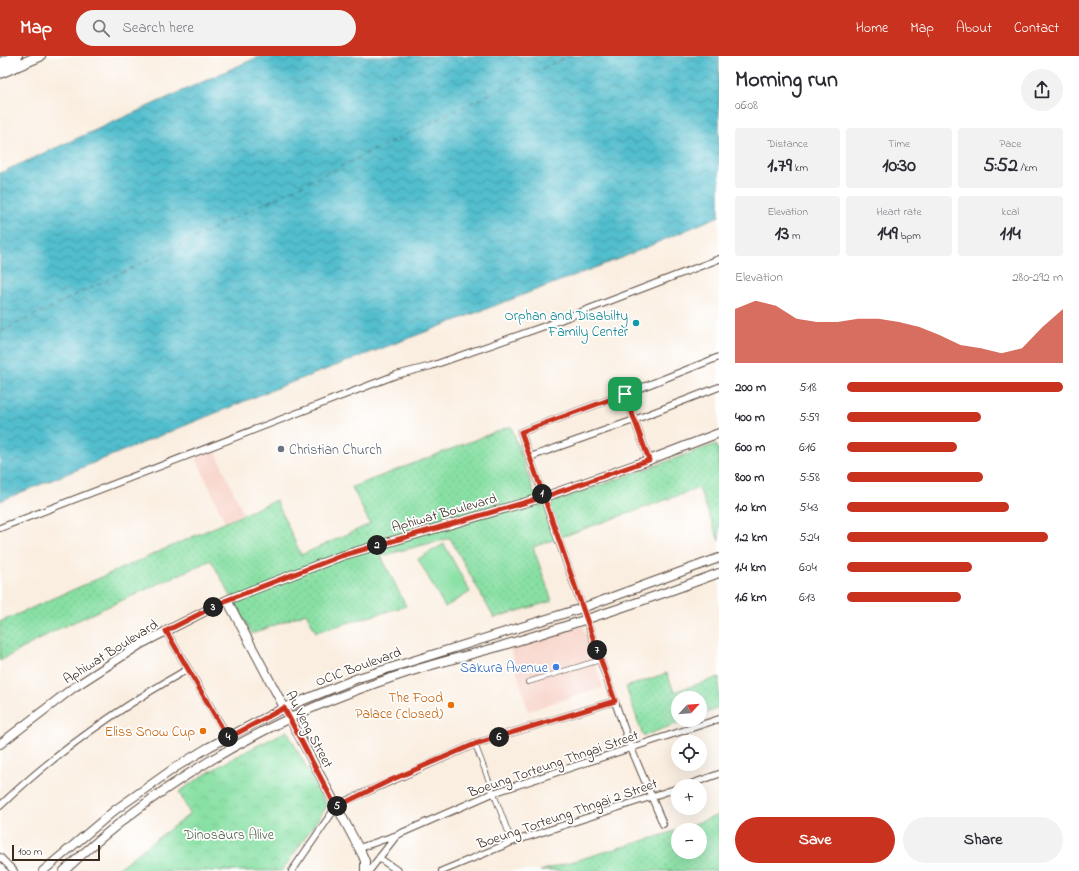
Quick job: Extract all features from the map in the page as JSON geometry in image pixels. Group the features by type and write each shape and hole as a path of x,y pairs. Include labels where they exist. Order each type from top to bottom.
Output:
{"highway":[{"path":"0,63 17,56"},
{"path":"0,73 40,56"}],"street":[{"path":"0,528 396,375 431,366 542,327 719,259"},
{"path":"663,824 631,748 521,432 625,394 719,357"},
{"path":"530,457 634,420 719,387"},
{"path":"625,394 649,460"},
{"name":"Aphiwat Boulevard","path":"0,744 73,688 141,644 227,600 341,556 544,497 649,460 719,433"},
{"name":"OCIC Boulevard","path":"43,871 115,810 176,767 284,708 358,678 582,608 719,558"},
{"name":"OCIC Boulevard","path":"64,871 118,824 174,782 214,757 290,718 363,687 410,671 501,646 586,620 719,573"},
{"name":"Au Veng Street","path":"227,600 359,848 365,862 365,871"},
{"path":"166,631 228,738"},
{"path":"528,682 600,660"},
{"path":"0,806 27,780 99,725 163,683 188,669"},
{"path":"292,871 336,807 391,780 475,744 615,701"},
{"name":"Boeung Torteung Thngai Street","path":"359,848 397,835 494,793 719,719"},
{"path":"475,744 512,842"},
{"path":"704,779 719,774"},
{"name":"Boeung Torteung Thngai 2 Street","path":"442,871 512,842 671,790"},
{"name":"Boeung Torteung Thngai Street","path":"369,871 397,835"},
{"path":"0,857 14,871"},
{"path":"379,858 398,871"}],"shaded area":[{"path":"215,450 243,513 225,522 196,458"},
{"name":"Sakura Avenue","path":"583,626 603,687 528,711 510,648"}],"green space":[{"path":"511,426 539,507 716,444 719,452 719,541 699,488 533,547 552,601 494,618 450,538 381,556 406,606 316,632 306,613 252,634 211,560 54,631 0,661 0,622 276,500 301,555 370,524 352,487"},
{"path":"444,544 470,592 445,607 418,559"},
{"path":"667,673 674,691 671,691 671,726 643,736 626,687"},
{"path":"719,677 719,708 707,712 707,691 677,691"},
{"name":"Dinosaurs Alive","path":"287,731 327,806 282,871 114,871 190,814 179,792 218,767"},
{"path":"719,815 719,871 540,871 671,832 671,859 707,859 707,823 697,823"}],"water":[{"path":"260,56 719,56 719,216 626,256 277,388 0,501 0,173"}],"ferry route":[{"path":"0,332 568,56"}],"place":[{"name":"Orphan and Disabilty Family Center","path":"636,323"},
{"name":"Christian Church","path":"281,449"},
{"name":"Sakura Avenue","path":"556,667"},
{"name":"The Food Palace (closed)","path":"451,705"},
{"name":"Eliss Snow Cup","path":"203,731"}],"route":[{"path":"625,394 521,432 544,497 341,556 227,600 166,631 228,738 284,708 336,807 391,780 475,744 615,701 544,497 649,460 625,394"}]}
